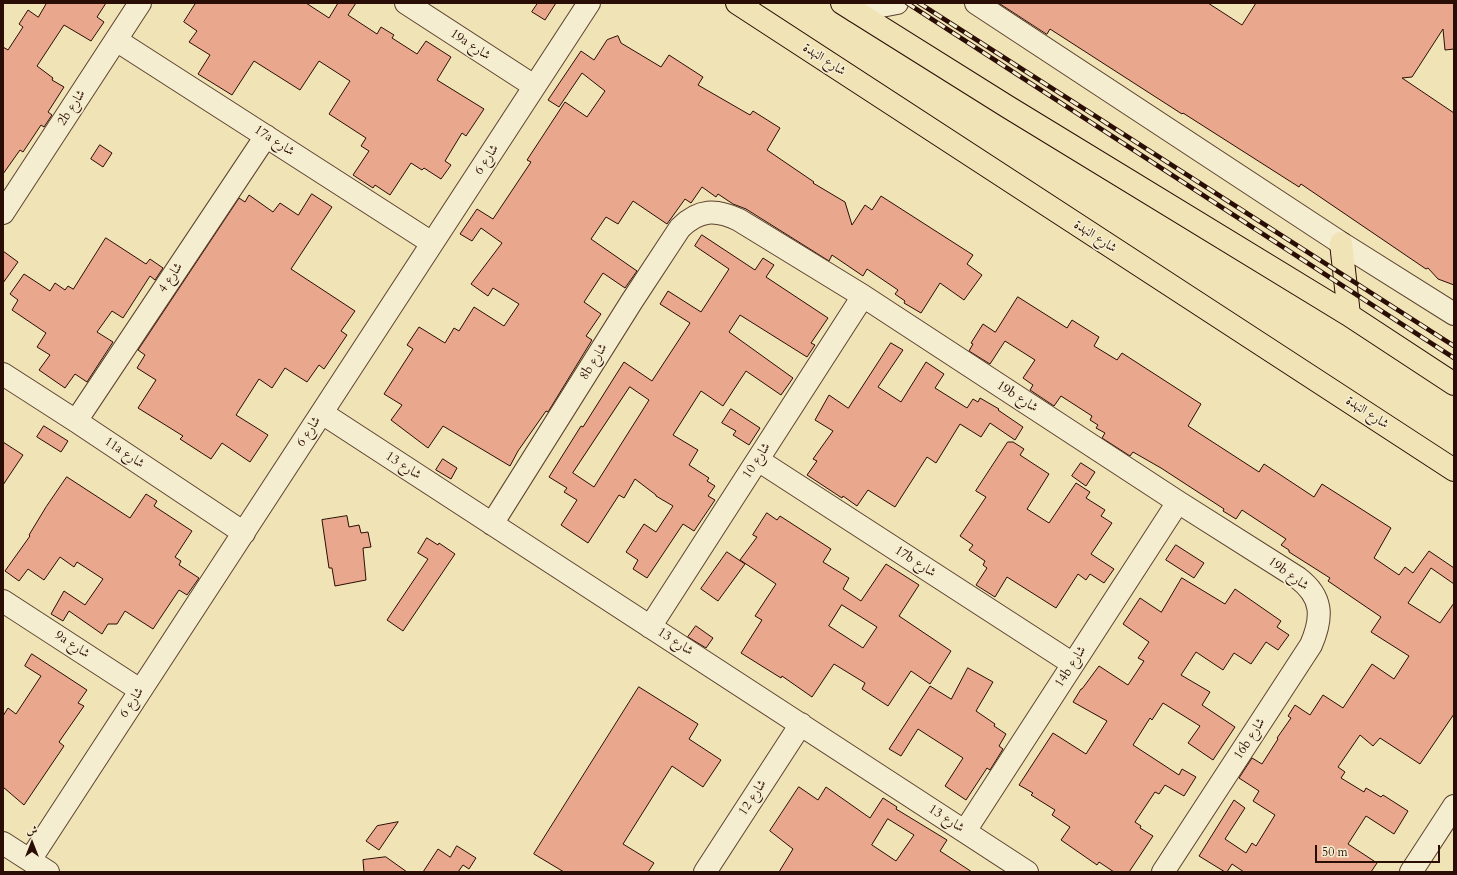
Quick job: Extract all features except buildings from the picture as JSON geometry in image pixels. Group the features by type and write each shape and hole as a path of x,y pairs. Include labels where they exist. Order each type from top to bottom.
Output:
{"main road":[{"name":"شارع النهدة","path":"737,3 1454,470"},
{"path":"848,7 1008,107 1349,315 1454,384"},
{"path":"1341,243 1349,315"}],"street":[{"name":"2b شارع","path":"3,213 140,3"},
{"name":"19a شارع","path":"406,3 534,86"},
{"name":"شارع 6","path":"30,860 589,3"},
{"path":"848,7 897,3"},
{"path":"976,3 1341,243 1454,314"},
{"name":"17a شارع","path":"116,40 432,243"},
{"name":"شارع 4","path":"76,421 266,136"},
{"name":"19b شارع","path":"708,213 718,212 728,214 863,296 1178,502 1298,578 1310,588 1316,599"},
{"name":"8b شارع","path":"492,524 680,228 688,220 697,215 708,213"},
{"name":"شارع 10","path":"650,627 863,296"},
{"name":"11a شارع","path":"3,374 244,533"},
{"name":"شارع 13","path":"322,413 1027,872"},
{"name":"17b شارع","path":"758,460 1073,664"},
{"name":"14b شارع","path":"965,831 1178,502"},
{"name":"16b شارع","path":"1163,872 1311,645 1317,630 1319,614 1316,599"},
{"name":"9a شارع","path":"3,601 140,690"},
{"name":"شارع 12","path":"705,872 801,724"},
{"path":"1411,872 1454,806"},
{"path":"3,843 48,872"}],"railway":[{"path":"907,3 1454,358"},
{"path":"919,3 1454,346"}]}
